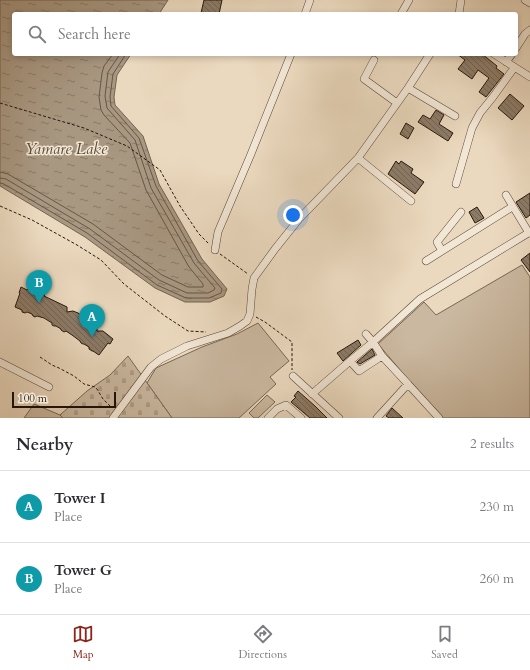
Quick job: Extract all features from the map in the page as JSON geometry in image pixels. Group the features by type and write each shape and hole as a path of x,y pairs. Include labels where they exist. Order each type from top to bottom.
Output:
{"street":[{"path":"306,12 310,0"},
{"path":"401,12 409,0"},
{"path":"459,12 461,0"},
{"path":"525,0 530,3"},
{"path":"518,45 525,34 530,30"},
{"path":"215,250 218,232 290,56"},
{"path":"115,415 151,367 161,359 188,346 228,333 247,321 250,314 254,278 299,219 358,158 408,88 429,56"},
{"path":"497,56 530,77"},
{"path":"506,62 510,56"},
{"path":"374,60 364,79 397,103"},
{"path":"456,184 472,128 480,113 514,68"},
{"path":"408,88 455,116"},
{"path":"358,158 411,201"},
{"path":"312,394 373,342 420,299 530,233 506,195"},
{"path":"426,261 512,206"},
{"path":"442,251 437,242 461,212"},
{"path":"366,334 382,356 439,418"},
{"path":"350,361 359,371 382,356"},
{"path":"0,362 49,387"},
{"path":"293,376 339,418"},
{"path":"377,418 408,384"},
{"path":"268,418 277,409 286,406 301,418"}],"path":[{"path":"0,103 84,128 127,146 160,170 180,206 199,234 215,250 254,278"},
{"path":"0,206 32,220 77,244 101,260 124,284 165,316 188,331 206,332"},
{"path":"250,314 265,322 292,342 293,376"},
{"path":"40,357 74,376 84,384 95,387 115,415"}],"green space":[{"path":"522,265 530,277 530,418 441,418 378,344 424,302 436,315"},
{"path":"258,323 289,361 270,377 276,384 239,418 172,418 147,383 156,368 202,347 237,334"},
{"path":"128,356 172,418 63,418 60,415 87,391 110,375"},
{"path":"267,395 275,402 258,418 254,418 249,413"},
{"path":"34,404 60,415 63,418 24,418"}],"water":[{"name":"Yamare Lake","path":"0,0 168,0 160,12 12,12 12,56 130,56 117,75 114,97 115,105 143,136 159,184 202,259 227,289 224,296 210,302 185,302 155,288 85,237 0,186"}],"building":[{"path":"204,0 222,0 219,12 201,12"},
{"path":"460,56 484,56 504,74 486,97 479,92 489,78 478,70 472,79 458,69 465,60"},
{"path":"510,94 524,106 512,120 498,108"},
{"path":"436,110 444,115 439,124 453,133 448,141 418,122 423,115 430,119"},
{"path":"406,123 414,128 408,139 400,134"},
{"path":"396,161 399,164 401,161 413,169 411,173 424,182 415,194 388,174"},
{"path":"530,193 530,215 526,218 516,202"},
{"path":"477,207 484,218 475,223 469,212"},
{"path":"530,253 530,272 521,260"},
{"path":"33,286 35,296 45,294 44,296 67,307 67,312 73,311 78,313 97,326 97,331 103,331 113,339 110,344 108,343 99,355 72,335 52,325 52,323 44,318 37,316 35,317 27,312 22,312 22,310 15,307 21,287 30,290"},
{"path":"358,340 361,345 343,361 337,353"},
{"path":"372,349 375,355 360,364 357,362"},
{"path":"298,391 327,418 310,418 291,402 296,397 294,396"},
{"path":"392,408 403,418 389,418 386,416"}],"place":[{"name":"Tower G","path":"39,303"},
{"name":"Tower I","path":"92,337"}]}
